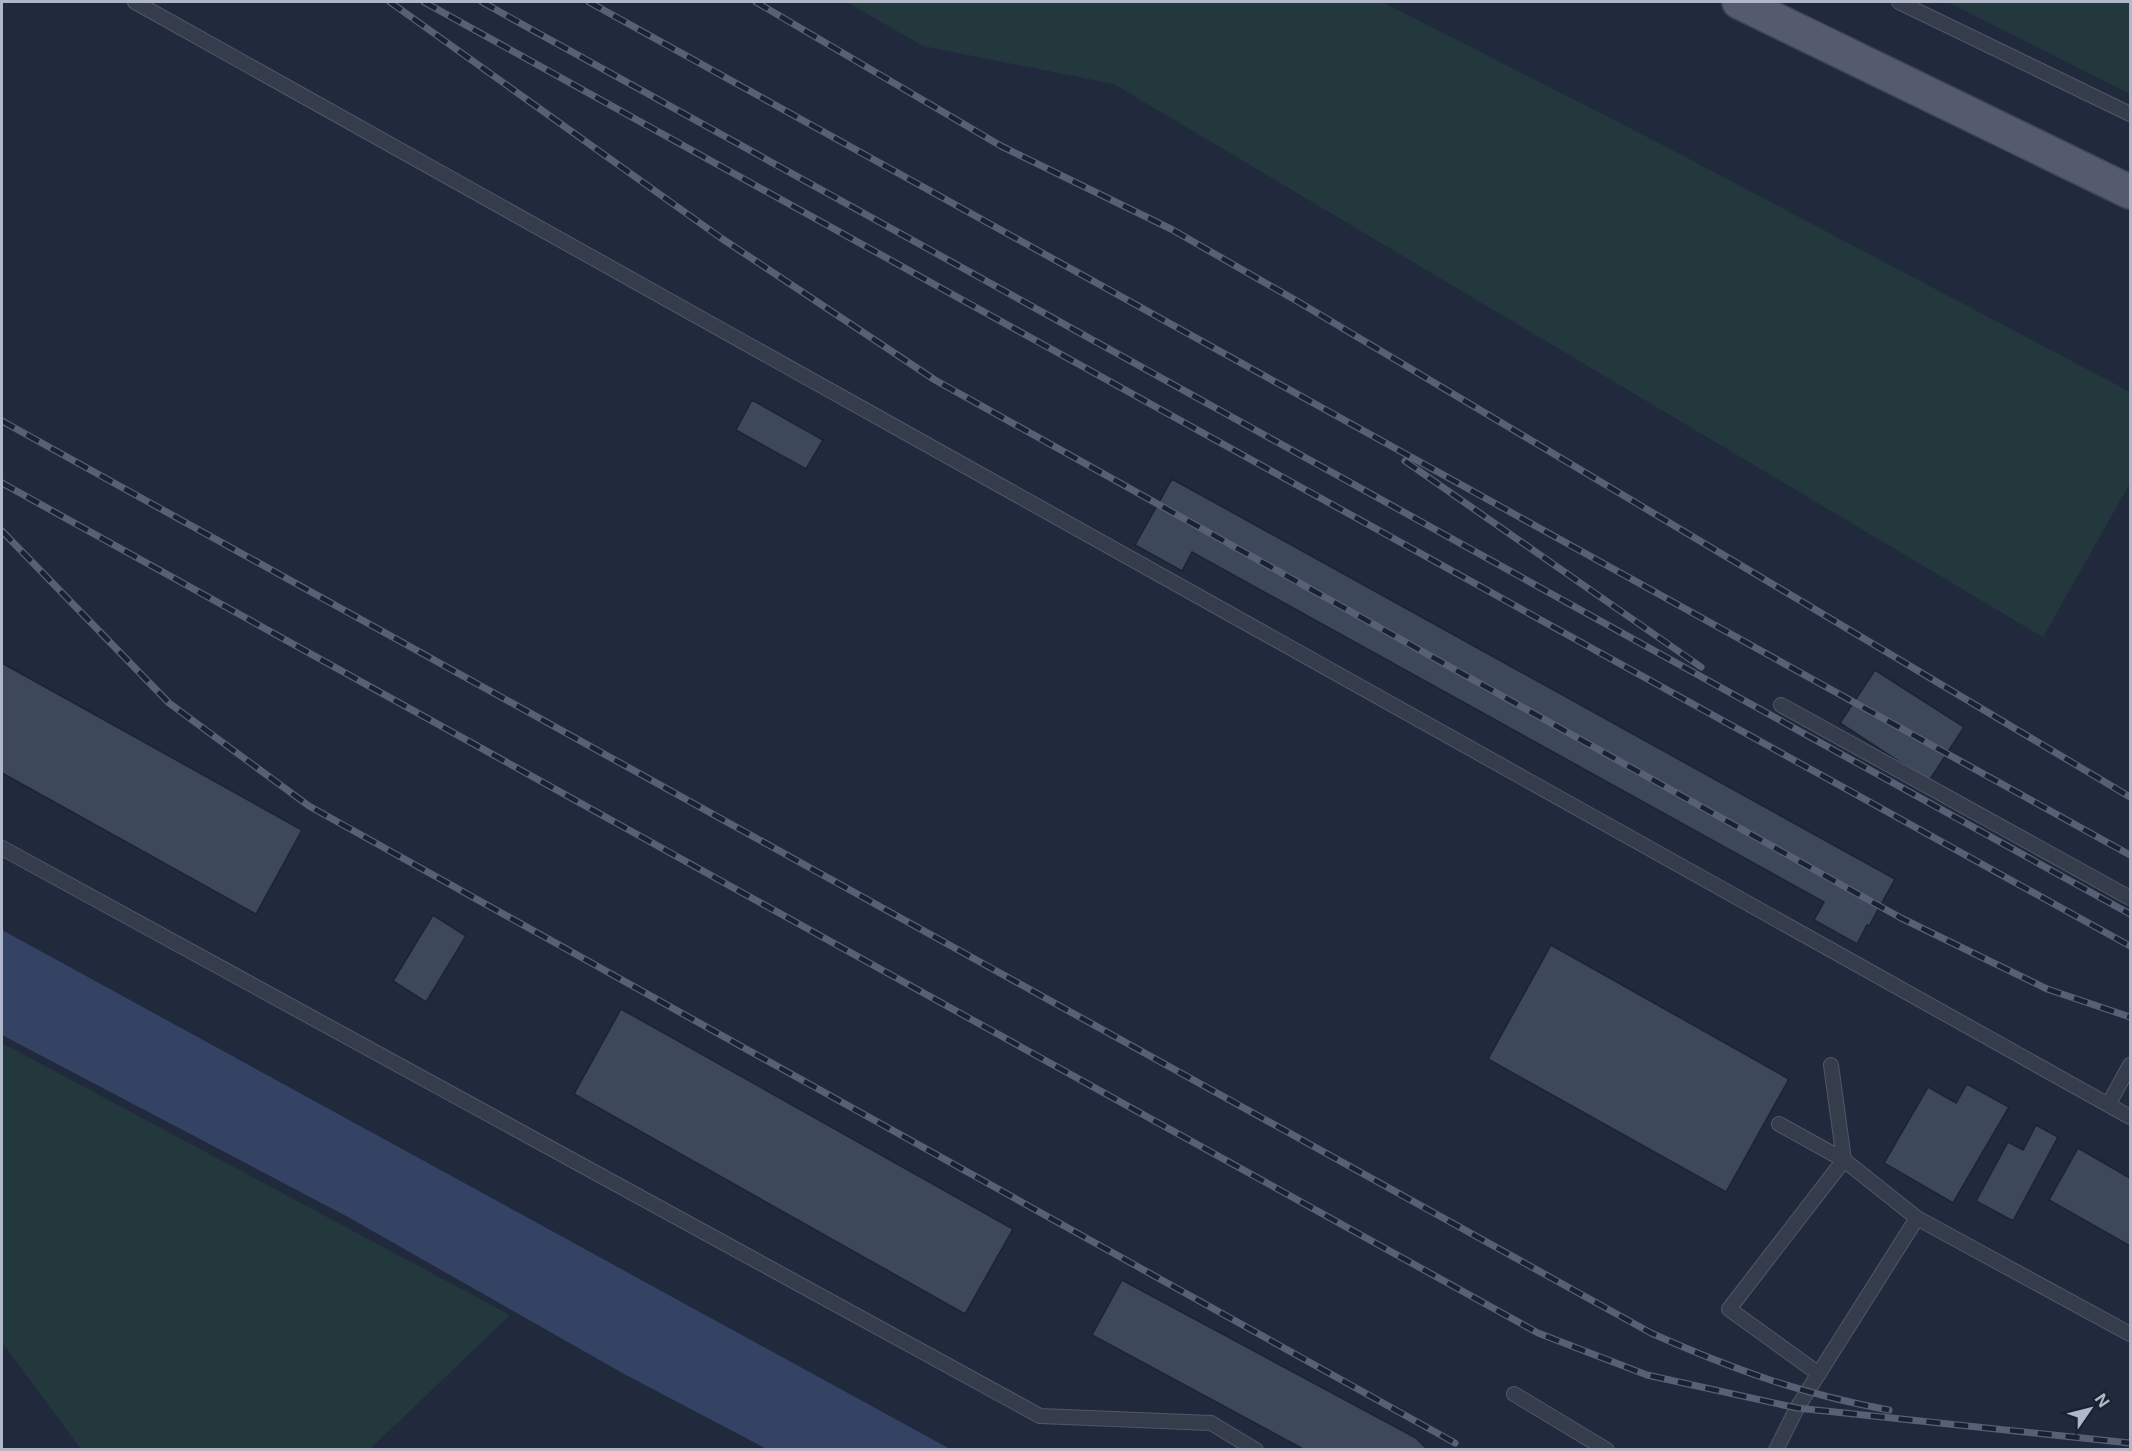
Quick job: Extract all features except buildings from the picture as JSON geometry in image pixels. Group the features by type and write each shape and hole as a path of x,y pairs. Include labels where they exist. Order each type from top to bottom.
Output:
{"main road":[{"path":"1739,2 2130,192"}],"lane":[{"path":"135,2 2130,1117"},
{"path":"1899,2 2130,114"},
{"path":"1781,705 2130,898"},
{"path":"2,848 1040,1416 1210,1423 1256,1449"},
{"path":"1819,1374 1729,1309 1845,1160 1831,1065"},
{"path":"2108,1105 2130,1065"},
{"path":"1779,1124 1845,1160 1917,1218 2130,1334"},
{"path":"1776,1449 1797,1408 1917,1218"},
{"path":"1514,1394 1607,1449"}],"green space":[{"path":"847,2 1382,2 1655,141 2130,392 2130,483 2043,637 1114,84 923,46"},
{"path":"1948,2 2130,2 2130,94"},
{"path":"2,1043 510,1315 370,1449 81,1449 2,1342"}],"water":[{"path":"2,930 950,1449 767,1449 626,1375 348,1217 2,1035"}],"railway":[{"path":"390,2 721,238 935,380 1901,918 2047,989 2130,1017"},
{"path":"424,2 2130,946"},
{"path":"482,2 2130,914"},
{"path":"589,2 2130,855"},
{"path":"756,2 1001,146 1171,229 1297,301 2130,797"},
{"path":"2,421 1651,1333 1767,1379 1857,1404 1889,1410"},
{"path":"1405,461 1701,667"},
{"path":"2,483 1538,1333 1647,1375 1797,1408 2130,1443"},
{"path":"2,531 169,703 309,806 1455,1443"}]}
